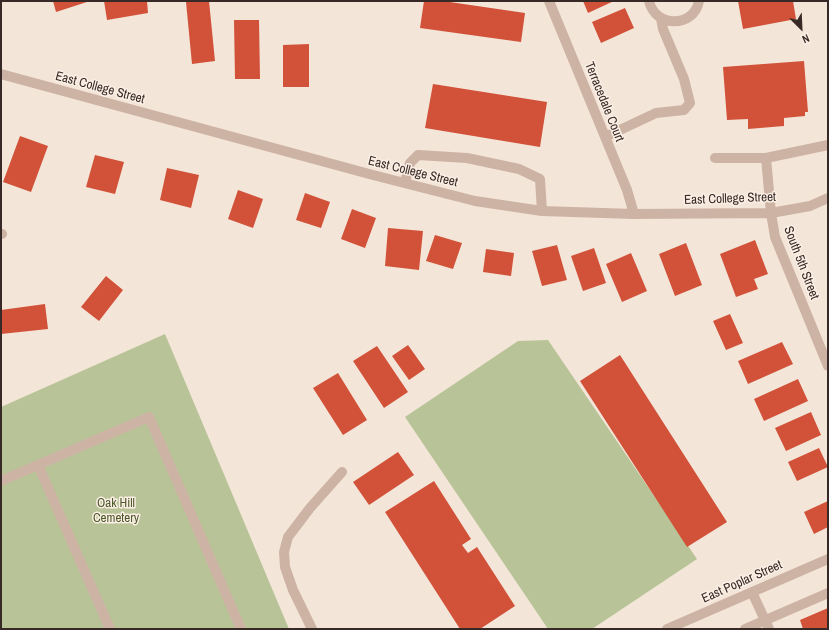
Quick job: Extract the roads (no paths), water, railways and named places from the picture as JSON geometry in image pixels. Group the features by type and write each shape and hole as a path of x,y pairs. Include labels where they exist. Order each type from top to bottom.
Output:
{"street":[{"name":"Terracedale Court","path":"549,1 627,190 634,214"},
{"path":"649,1 654,13 669,21 678,21 687,18 694,13 699,1"},
{"path":"605,138 656,113 684,110 690,103 684,79 662,29 661,18"},
{"name":"East College Street","path":"1,74 275,149 475,201 542,211 634,214 771,213 810,206 828,198"},
{"path":"715,158 766,158 828,145"},
{"path":"405,182 410,163 418,155 467,158 512,167 540,179 542,211"},
{"name":"South 5th Street","path":"766,158 775,238 828,366"},
{"path":"1,481 149,417 241,629"},
{"path":"38,465 110,629"},
{"path":"312,629 293,590 285,567 284,552 288,537 310,508 342,472"},
{"name":"East Poplar Street","path":"667,629 828,559"},
{"path":"752,592 767,625"},
{"path":"745,629 767,625 828,593"}],"park label":[{"name":"Oak Hill Cemetery","path":"116,512"}]}
